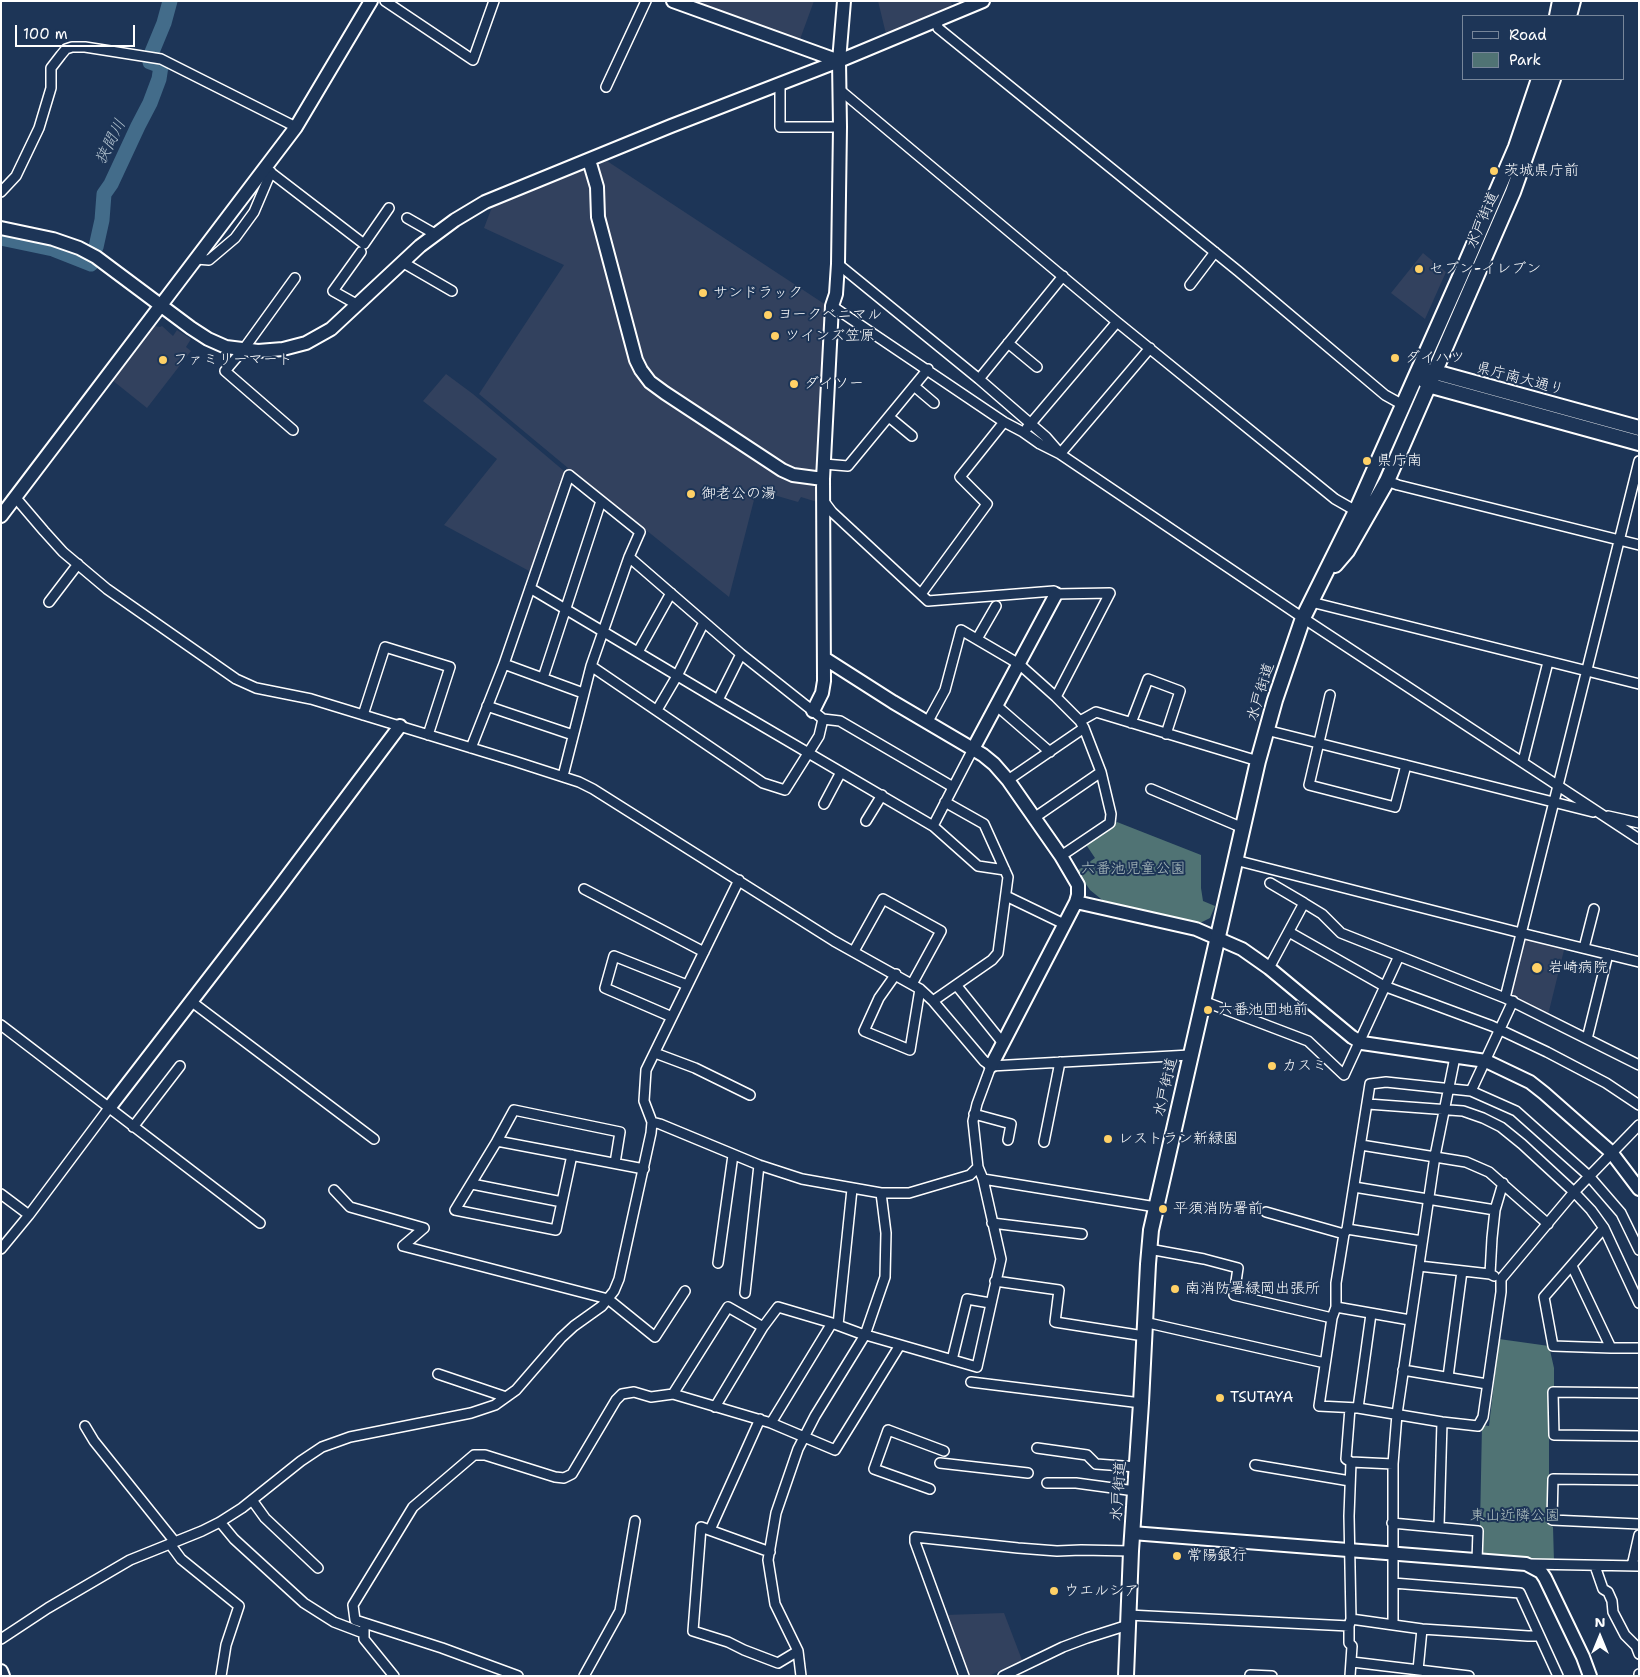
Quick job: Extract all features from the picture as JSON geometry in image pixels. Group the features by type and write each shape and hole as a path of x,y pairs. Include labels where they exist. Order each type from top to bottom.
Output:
{"main road":[{"path":"1557,15 1560,1"},
{"path":"1570,15 1573,1"},
{"name":"水戸街道","path":"1126,1676 1131,1551 1149,1249 1156,1207 1202,1001 1266,730 1284,669 1303,618 1356,511 1460,279 1516,165 1540,80"},
{"name":"水戸街道","path":"1322,582 1347,551 1387,481 1435,372 1516,165 1553,80"},
{"path":"1418,372 1428,386"},
{"name":"県庁南大通り","path":"1418,372 1435,372 1639,428"},
{"name":"県庁南大通り","path":"1428,386 1639,443"}],"street":[{"path":"1,516 226,219 268,170 296,127 371,1"},
{"path":"385,1 473,60 494,1"},
{"path":"606,87 646,1"},
{"path":"672,1 839,61"},
{"path":"813,711 822,693 824,681 823,480 832,306 836,294 838,264 839,61 844,1"},
{"path":"1,228 53,239 79,248 96,257 208,338 226,347 243,350 283,350 306,343 330,329 435,234 455,220 491,200 526,184 839,61 983,1"},
{"path":"937,20 938,28 1216,252 1385,395 1403,405"},
{"path":"1,192 16,176 39,128 51,88 51,68 66,49 72,47 85,47 161,59 296,127"},
{"path":"780,83 780,127 840,127"},
{"path":"840,90 1117,322 1335,499 1356,511"},
{"path":"589,160 597,187 598,217 636,360 641,370 650,382 665,393 782,470 793,475 823,480"},
{"path":"268,170 364,244 389,208"},
{"path":"196,260 209,260 235,238 254,212 268,170"},
{"path":"407,218 435,234"},
{"path":"226,219 242,229"},
{"path":"358,305 333,291 361,252"},
{"path":"1190,285 1216,252"},
{"path":"402,262 452,291"},
{"path":"838,264 979,379 1046,437 1060,454"},
{"path":"979,379 1063,276"},
{"path":"293,430 225,371 243,350 295,278"},
{"path":"832,306 1004,422 1060,454 1303,618 1639,839"},
{"path":"1023,432 1117,322"},
{"path":"1008,343 1037,367"},
{"path":"1060,454 1150,348"},
{"path":"824,464 848,466 928,369"},
{"path":"914,386 934,403"},
{"path":"889,417 912,436"},
{"path":"921,594 987,504 960,476 1004,422"},
{"path":"1472,1091 1500,1029 1509,1000 1521,933 1639,461"},
{"path":"470,748 504,664 569,476 640,532 629,557 591,666 563,776"},
{"path":"1387,481 1639,545"},
{"path":"16,497 63,552 115,595 236,679 256,688 311,699 400,726 563,776 592,788 854,951 920,989 933,1001 984,1061 991,1066 1190,1055"},
{"path":"823,500 832,512 928,600 1054,592 1056,594 1110,593 1056,697"},
{"path":"543,678 601,501"},
{"path":"629,557 741,654 823,719 840,722 953,787"},
{"path":"49,602 78,564"},
{"path":"530,588 933,826 978,866 1005,870"},
{"path":"638,652 671,593"},
{"path":"933,826 1056,594"},
{"path":"1312,602 1639,684"},
{"path":"977,640 996,606"},
{"path":"657,710 677,676 704,622"},
{"path":"927,722 945,690 962,630 1019,664 1056,697 1082,724 1101,772 1111,814 1110,823 1061,856"},
{"path":"363,715 385,647 450,667 428,735"},
{"path":"718,700 741,654"},
{"path":"715,1407 763,1327 778,1307 864,1335 976,1367 1000,1259 983,1179 978,1167 973,1121 974,1114 991,1066 1002,1042 1078,895 1078,885 1061,856 1008,780 994,764 973,749 824,658"},
{"path":"1523,762 1548,662"},
{"path":"504,664 583,693"},
{"path":"591,666 763,783 785,790 819,736 823,719"},
{"path":"1131,722 1148,679 1180,691 1166,734"},
{"path":"1330,695 1309,785 1395,807 1406,765"},
{"path":"487,706 573,735"},
{"path":"997,706 1050,752"},
{"path":"1008,780 1050,752 1096,712 1258,761"},
{"path":"1,1249 192,1002 400,726"},
{"path":"1266,730 1639,823"},
{"path":"824,804 842,772"},
{"path":"1034,818 1101,772"},
{"path":"1151,789 1242,828"},
{"path":"866,821 882,795"},
{"path":"933,1001 992,960 998,953 1008,877 984,824 945,802"},
{"path":"1235,860 1639,962"},
{"path":"1,1639 48,1608 130,1560 202,1532 220,1522 252,1500 300,1461 322,1447 350,1437 471,1413 495,1404 516,1390 561,1338 574,1326 602,1306 614,1291 619,1279 644,1169 652,1122 644,1101 643,1092 646,1070 739,880"},
{"path":"1270,884 1322,914 1340,933 1509,1000 1639,1065"},
{"path":"584,889 704,952"},
{"path":"1006,896 1064,924"},
{"path":"854,951 883,899 941,931 912,984"},
{"path":"1076,902 1196,929 1242,949 1269,968 1352,1037 1362,1043 1372,1046 1486,1061 1530,1082 1611,1152 1639,1188"},
{"path":"1269,968 1304,903"},
{"path":"1584,948 1594,909"},
{"path":"1288,932 1384,986 1500,1029 1606,1083 1639,1105"},
{"path":"1587,1039 1608,954"},
{"path":"672,1017 605,988 614,956 687,985"},
{"path":"1202,1001 1308,1041 1344,1074 1398,956"},
{"path":"896,974 879,998 864,1031 910,1050 920,989"},
{"path":"956,986 1002,1042"},
{"path":"192,1002 374,1139"},
{"path":"1,1025 260,1223"},
{"path":"655,1053 695,1068 750,1095"},
{"path":"1392,1625 1393,1464 1397,1414 1435,1156 1455,1057"},
{"path":"1044,1142 1060,1062"},
{"path":"133,1127 180,1066"},
{"path":"1639,1125 1611,1152 1589,1176 1574,1192 1501,1279 1501,1292 1484,1416 1478,1426 1354,1408 1319,1406 1332,1318 1336,1307 1336,1283 1354,1187 1370,1084 1386,1082 1472,1091 1516,1111 1589,1176 1621,1213 1639,1250"},
{"path":"1368,1104 1463,1111 1501,1127 1522,1144 1591,1210 1604,1228 1639,1303"},
{"path":"572,1155 556,1230 455,1210 514,1110 620,1132 614,1163"},
{"path":"974,1114 1010,1124 1008,1140"},
{"path":"652,1122 759,1166 802,1179 852,1189 881,1193 909,1193 970,1175 978,1167"},
{"path":"497,1141 644,1169"},
{"path":"1361,1145 1466,1162 1489,1172 1548,1224"},
{"path":"718,1263 734,1155"},
{"path":"745,1293 759,1166"},
{"path":"983,1179 1156,1207"},
{"path":"1490,1274 1492,1238 1502,1183"},
{"path":"472,1184 562,1202"},
{"path":"1354,1187 1496,1210"},
{"path":"771,1423 835,1324 852,1189"},
{"path":"334,1190 350,1206 424,1228 403,1246 608,1299 655,1337 685,1290"},
{"path":"800,1676 798,1651 775,1604 769,1569 776,1513 803,1436 864,1335 885,1277 886,1233 881,1193"},
{"path":"1,1194 29,1215"},
{"path":"1266,1212 1346,1232 1422,1241"},
{"path":"992,1223 1082,1234"},
{"path":"1604,1228 1544,1297 1553,1346 1639,1348"},
{"path":"1149,1249 1204,1259 1238,1268 1234,1295 1332,1318"},
{"path":"1419,1266 1490,1274 1501,1279"},
{"path":"1572,1266 1611,1348"},
{"path":"1448,1377 1462,1271"},
{"path":"996,1281 1059,1290 1054,1322 1144,1329 1325,1363"},
{"path":"952,1360 967,1299 990,1303"},
{"path":"673,1394 728,1307 763,1327"},
{"path":"1336,1307 1410,1320"},
{"path":"1371,1314 1346,1459 1351,1462 1393,1464"},
{"path":"364,1628 354,1620 353,1605 413,1507 474,1456 486,1455 554,1477 564,1478 572,1474 616,1400 622,1394 634,1392 651,1397 673,1394 760,1419 835,1450 900,1345"},
{"path":"1403,1370 1487,1384"},
{"path":"438,1374 506,1397"},
{"path":"972,1382 1141,1403"},
{"path":"1639,1393 1553,1392 1554,1435 1639,1436"},
{"path":"710,1530 760,1419"},
{"path":"1439,1526 1442,1422"},
{"path":"85,1426 94,1441 173,1543 181,1559 239,1606 226,1645 221,1676"},
{"path":"930,1489 874,1469 888,1430 944,1452"},
{"path":"1037,1448 1087,1455 1096,1464 1137,1467"},
{"path":"1350,1676 1352,1662 1352,1646 1349,1643 1351,1462"},
{"path":"940,1463 1028,1473"},
{"path":"1255,1465 1350,1481"},
{"path":"1639,1480 1552,1479 1552,1520 1639,1524"},
{"path":"1046,1483 1076,1484 1135,1491"},
{"path":"252,1500 265,1518 318,1568"},
{"path":"584,1676 620,1610 635,1521"},
{"path":"220,1522 234,1540 304,1603 334,1622 442,1648 518,1676"},
{"path":"1392,1523 1478,1531 1477,1561"},
{"path":"770,1552 701,1527 693,1631 728,1642 778,1662 798,1651"},
{"path":"1132,1533 1351,1550 1392,1555 1526,1564 1595,1566 1635,1566 1639,1535"},
{"path":"964,1676 915,1542 915,1536 1057,1551 1131,1551"},
{"path":"1526,1564 1541,1572 1545,1578 1583,1657 1590,1676"},
{"path":"1595,1566 1603,1589 1608,1592 1612,1601 1613,1612 1625,1635 1636,1646 1639,1654"},
{"path":"1393,1583 1520,1593 1558,1676"},
{"path":"1003,1676 1128,1620 1350,1622 1422,1629 1539,1636"},
{"path":"364,1628 364,1639 394,1676"},
{"path":"1418,1670 1422,1629"},
{"path":"1352,1662 1470,1676"},
{"path":"1,1670 3,1676"},
{"path":"1250,1675 1272,1676"}],"shaded area":[{"path":"688,1 814,1 799,42"},
{"path":"878,1 951,1 952,6 886,34"},
{"path":"607,161 826,305 817,502 801,497 798,502 774,495 761,487 759,496 755,496 729,597 569,470 566,472 531,572 444,525 497,459 423,401 446,374 473,394 564,471 568,468 479,394 564,265 484,228 492,207"},
{"path":"1423,253 1446,272 1425,319 1391,293"},
{"path":"154,326 162,326 173,336 177,330 191,339 186,347 191,351 147,408 112,380"},
{"name":"岩崎病院","path":"1524,936 1565,946 1548,1015 1513,997 1509,993"},
{"path":"1004,1613 1022,1660 989,1676 966,1676 945,1615"}],"green space":[{"name":"六番池児童公園","path":"1117,822 1201,855 1203,901 1215,906 1210,918 1200,923 1192,923 1106,903 1090,890 1077,871 1095,858 1085,843"},
{"name":"東山近隣公園","path":"1499,1339 1549,1346 1554,1368 1554,1388 1549,1388 1549,1525 1553,1527 1554,1562 1486,1557 1482,1554 1480,1527 1482,1425 1489,1426"}],"waterway":[{"name":"狭間川","path":"152,52 164,23 170,1"},
{"name":"狭間川","path":"96,247 102,220 104,194 111,184 150,103 159,79 161,66 150,61"},
{"name":"狭間川","path":"1,238 53,249 91,264 92,261"}],"place":[{"name":"茨城県庁前","path":"1494,171"},
{"name":"セブン-イレブン","path":"1419,269"},
{"name":"サンドラック","path":"703,293"},
{"name":"ヨークベニマル","path":"768,315"},
{"name":"ツインズ笠原","path":"775,336"},
{"name":"ダイハツ","path":"1395,358"},
{"name":"ファミリーマート","path":"163,360"},
{"name":"ダイソー","path":"794,384"},
{"name":"県庁南","path":"1367,461"},
{"name":"御老公の湯","path":"691,494"},
{"name":"岩崎病院","path":"1537,968"},
{"name":"六番池団地前","path":"1208,1010"},
{"name":"カスミ","path":"1272,1066"},
{"name":"レストラン新緑園","path":"1108,1139"},
{"name":"平須消防署前","path":"1163,1209"},
{"name":"南消防署緑岡出張所","path":"1175,1289"},
{"name":"TSUTAYA","path":"1220,1398"},
{"name":"常陽銀行","path":"1177,1556"},
{"name":"ウエルシア","path":"1054,1591"}]}
